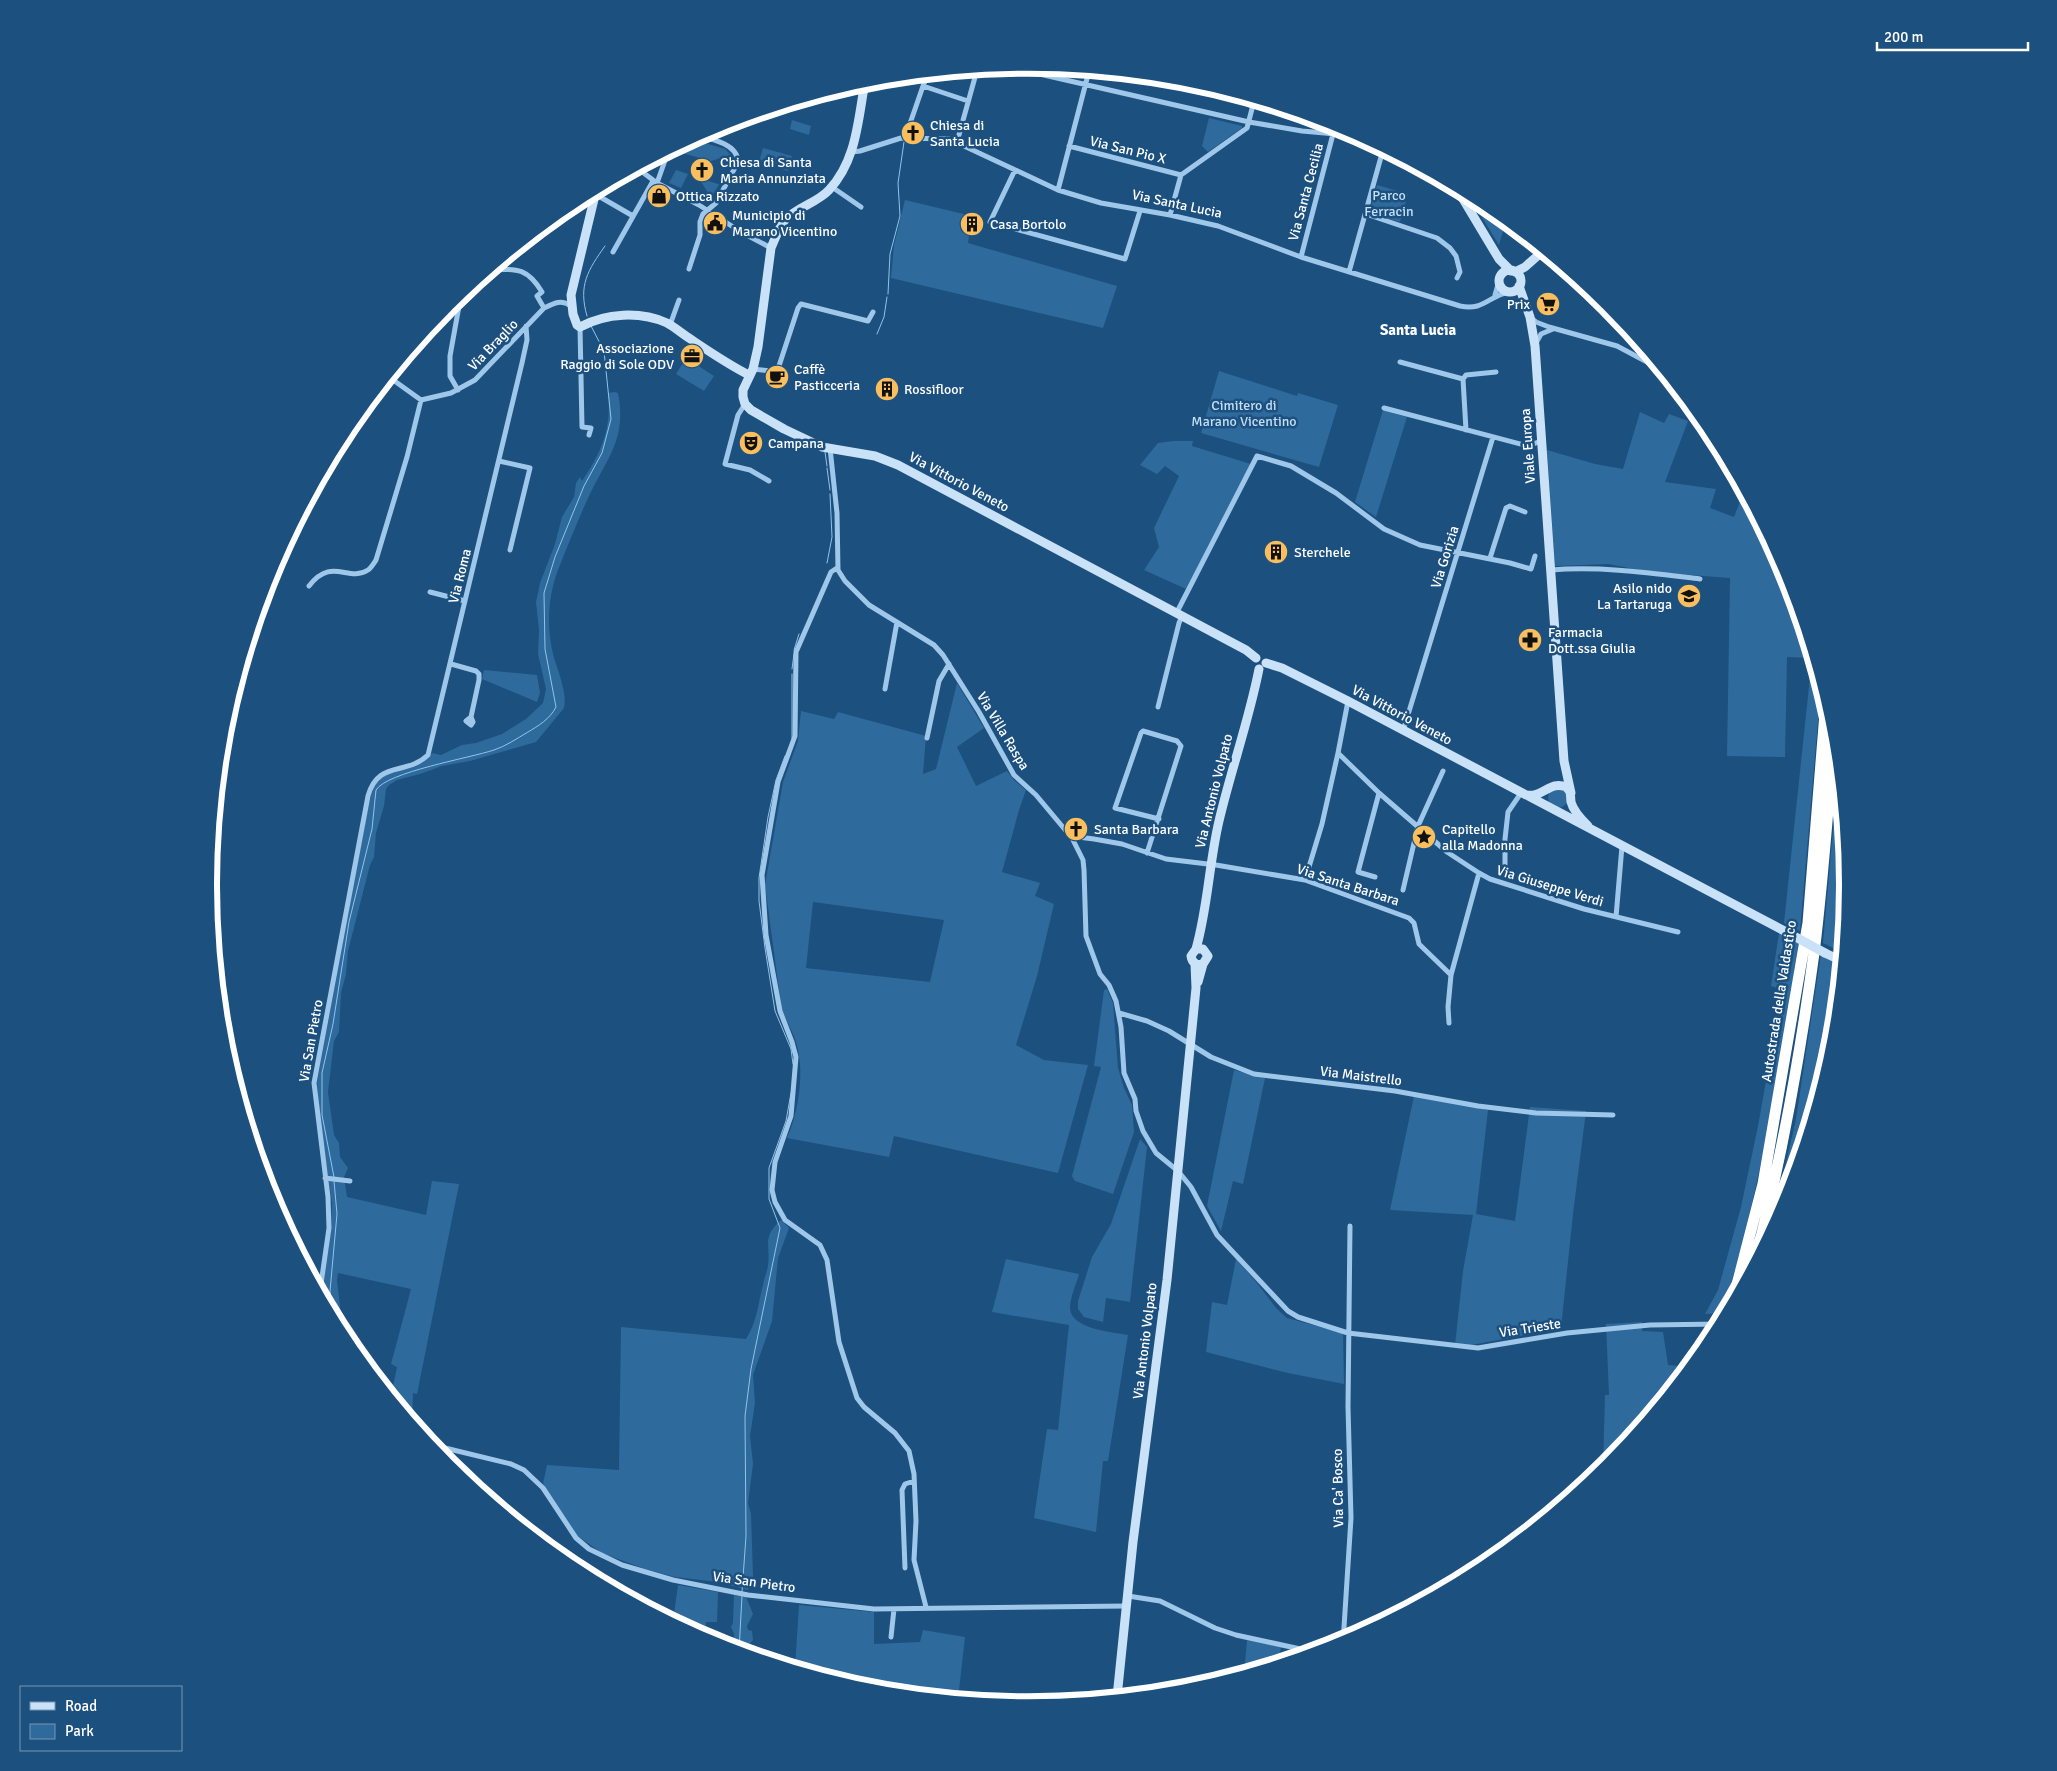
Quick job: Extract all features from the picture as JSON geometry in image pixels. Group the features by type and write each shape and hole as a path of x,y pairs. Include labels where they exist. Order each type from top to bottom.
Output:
{"highway":[{"name":"Autostrada della Valdastico","path":"1739,1277 1763,1184 1808,923 1824,723"},
{"name":"Autostrada della Valdastico","path":"1761,1235 1775,1177 1801,1046 1816,932 1831,767"}],"street":[{"path":"1039,74 1250,122 1333,134"},
{"path":"957,142 976,75"},
{"path":"1058,190 1088,76"},
{"path":"905,138 925,81"},
{"path":"923,86 968,102"},
{"path":"768,481 750,470 725,464 738,415 745,404 743,390 751,372 758,347 771,248 786,219 819,198 832,187 846,166 852,152 863,91"},
{"path":"1250,122 1253,106"},
{"name":"Via San Pio X","path":"1170,215 1181,174 1236,137 1247,128 1250,122"},
{"name":"Via Santa Cecilia","path":"1301,257 1333,134"},
{"path":"688,269 700,235 700,222 707,210 716,203 738,162 738,155 735,151 710,139"},
{"name":"Via Santa Lucia","path":"852,152 896,139 949,139 1058,190 1101,203 1170,215 1218,226 1301,257 1465,307 1475,307 1485,303 1495,295 1510,292"},
{"name":"Via San Pio X","path":"1069,146 1181,174"},
{"path":"1349,272 1381,157"},
{"path":"613,252 655,182 665,159"},
{"path":"1015,170 990,222 1125,259 1140,211"},
{"path":"643,172 655,182 771,248"},
{"path":"832,187 861,207"},
{"path":"602,196 633,216"},
{"path":"571,306 571,295 594,201"},
{"path":"1465,202 1499,258 1515,273"},
{"path":"1366,214 1438,238 1456,256 1460,272 1457,278"},
{"path":"1500,278 1515,273 1539,254"},
{"path":"1495,295 1500,278 1499,258"},
{"path":"499,270 522,271 534,279 542,292 537,296 544,308"},
{"name":"Viale Europa","path":"1515,273 1531,322 1535,346 1553,624 1564,761 1571,797"},
{"name":"Viale Europa","path":"1500,278 1500,287 1510,292 1531,322"},
{"path":"1510,292 1520,286"},
{"name":"Via Braglio","path":"421,400 458,390 475,380 544,308 571,295"},
{"path":"670,325 679,300"},
{"path":"555,302 563,302 571,306 584,320 582,427 591,428 589,436"},
{"path":"583,326 614,317 632,315 651,318 670,325 734,368 751,372 771,371 778,368 801,304 868,321 873,312"},
{"path":"458,309 450,376 458,390"},
{"path":"1531,322 1538,333 1553,329"},
{"path":"1531,322 1536,322 1553,329 1573,332 1617,346 1650,363"},
{"name":"Via Roma","path":"368,796 371,787 380,775 414,764 428,755 527,340 526,326"},
{"path":"1535,346 1538,337 1544,332"},
{"path":"1400,362 1463,378 1466,375 1496,372"},
{"path":"1463,378 1466,430"},
{"path":"310,586 318,575 328,572 356,573 368,570 376,560 407,457 421,400 393,380"},
{"name":"Via Vittorio Veneto","path":"745,404 751,410 784,429 822,446 875,456 898,465 1246,650 1256,658 1254,666 1282,668 1348,701 1837,959"},
{"path":"1384,408 1528,446 1541,442"},
{"name":"Via Gorizia","path":"1403,731 1493,437"},
{"path":"830,448 837,513 836,568 831,572 796,652 795,736 778,782 762,875 766,936 780,1012 796,1056 791,1116 774,1162 772,1190 775,1202 784,1220 820,1246 827,1260 839,1342 857,1398 864,1407 894,1432 909,1451 914,1481 914,1560 926,1607"},
{"path":"1158,707 1180,614 1257,456 1291,466 1336,493 1384,530 1420,544 1457,554 1490,558 1531,569 1536,556"},
{"path":"499,461 530,468 510,550"},
{"path":"1490,558 1506,508 1510,506 1525,512"},
{"name":"Via Villa Raspa","path":"836,568 869,604 934,645 949,664 979,712 1014,774 1036,795 1072,838 1083,860 1086,936 1100,974 1109,985 1119,1013 1124,1074 1135,1099 1136,1111 1143,1131 1156,1153 1178,1172"},
{"path":"1551,570 1579,568 1613,570 1700,579"},
{"path":"430,592 465,600"},
{"path":"886,689 897,622"},
{"path":"451,664 481,674 470,717"},
{"path":"927,738 939,681 949,664"},
{"name":"Via Antonio Volpato","path":"1196,949 1204,922 1211,864 1219,822 1263,666"},
{"path":"1306,880 1322,824 1348,701"},
{"path":"1147,853 1159,819 1181,746 1177,742 1143,731 1115,808 1159,819"},
{"name":"Via Giuseppe Verdi","path":"1338,752 1366,782 1447,852 1490,879 1584,910 1678,932"},
{"name":"Viale Europa","path":"1552,787 1564,761"},
{"path":"1403,890 1418,826 1444,771"},
{"path":"1505,868 1505,839 1508,812 1522,794 1537,796 1552,787 1566,787 1571,797 1565,810 1552,810 1545,801 1552,787"},
{"path":"1375,877 1358,872 1379,793"},
{"name":"Via San Pietro","path":"321,1283 329,1228 328,1178 314,1083 368,796"},
{"name":"Via Vittorio Veneto","path":"1571,797 1584,822 1593,831"},
{"name":"Via Santa Barbara","path":"1072,838 1078,836 1122,844 1166,858 1306,880 1409,918 1414,923 1419,944 1451,975"},
{"name":"Via Giuseppe Verdi","path":"1616,917 1622,846"},
{"name":"Via Giuseppe Verdi","path":"1451,975 1479,873"},
{"name":"Via Antonio Volpato","path":"1204,922 1206,950"},
{"path":"1196,949 1206,950 1208,956 1199,964 1191,956 1196,949"},
{"name":"Via Antonio Volpato","path":"1118,1692 1167,1280 1199,964"},
{"path":"1449,1023 1451,975"},
{"name":"Via Maistrello","path":"1119,1013 1147,1021 1169,1031 1211,1058 1254,1074 1395,1091 1478,1106 1536,1113 1613,1115"},
{"name":"Via Trieste","path":"1178,1172 1196,1195 1217,1235 1288,1311 1298,1317 1348,1334 1478,1348 1567,1333 1650,1325 1710,1324"},
{"path":"328,1178 350,1181"},
{"path":"1348,1334 1350,1226"},
{"name":"Via Ca' Bosco","path":"1344,1633 1350,1518 1348,1334"},
{"name":"Via San Pietro","path":"444,1447 503,1462 524,1470 543,1488 576,1538 589,1549 605,1558 673,1580 748,1595 874,1609 1128,1601"},
{"path":"905,1568 902,1490 905,1484 914,1481"},
{"path":"1128,1601 1160,1601 1215,1628 1236,1635 1301,1649"},
{"path":"891,1636 894,1609"}],"green space":[{"path":"1209,118 1242,126 1242,128 1208,152 1202,146"},
{"path":"792,120 811,126 809,135 790,129"},
{"path":"703,142 725,149 731,155 711,161 682,153"},
{"path":"763,148 792,156 788,171 759,162"},
{"path":"676,170 688,174 681,188 669,183"},
{"path":"699,178 718,184 721,181 711,198"},
{"name":"Parco Ferracin","path":"1377,185 1408,194 1400,222 1369,213"},
{"path":"905,200 972,216 968,243 1117,286 1103,328 891,278 894,245"},
{"path":"1477,210 1504,228 1499,245"},
{"path":"686,358 714,376 704,391 676,374"},
{"name":"Cimitero di Marano Vicentino","path":"1219,371 1297,396 1298,393 1338,405 1319,467 1201,433"},
{"path":"608,393 618,393 620,423 618,436 577,523 554,581 550,604 549,629 553,653 564,692 564,708 536,742 470,761 442,766 397,780 389,785 386,789 384,806 376,833 374,857 370,865 348,951 346,974 341,993 339,1032 334,1041 328,1092 334,1135 339,1143 340,1157 348,1168 344,1177 347,1197 426,1215 432,1181 459,1184 417,1394 413,1393 412,1414 392,1390 397,1367 391,1364 411,1289 338,1273 341,1315 323,1286 331,1228 332,1203 318,1109 317,1082 365,823 373,791 383,776 422,763 432,753 441,755 462,745 476,743 502,734 526,719 543,703 546,689 538,654 539,630 536,602 540,583 555,544 562,517 574,497 576,483 580,477 582,481 595,460 604,440 608,418"},
{"path":"1383,410 1407,417 1376,517 1355,502"},
{"path":"1640,412 1664,423 1669,414 1688,421 1665,482 1716,489 1710,508 1734,517 1741,498 1757,526 1778,575 1808,658 1787,657 1785,757 1727,756 1730,578 1650,572 1608,564 1555,566 1547,450 1595,464 1623,469"},
{"path":"1193,441 1192,446 1251,464 1186,589 1144,570 1159,547 1154,528 1179,476 1165,466 1157,474 1140,465 1158,443"},
{"path":"1811,668 1820,703 1800,931 1784,923"},
{"path":"484,670 537,675 540,693 537,702 482,679"},
{"path":"957,683 984,728 957,747 976,786 1007,771 1026,790 1002,872 1040,883 1035,896 1054,904 1037,976 1016,1045 1044,1060 1088,1065 1058,1173 894,1136 889,1157 787,1138 795,1116 799,1090 799,1053 781,1005 765,885 783,782 798,741 801,711 834,719 838,712 926,736 923,774 936,769","holes":["813,902 944,920 930,982 806,968"]},
{"path":"1558,788 1565,791 1568,798 1565,805 1558,808 1551,805 1548,798 1551,791"},
{"path":"1835,802 1839,832 1840,886 1838,950 1823,943"},
{"path":"1779,933 1799,942 1769,1128 1746,1230 1728,1297 1717,1313 1705,1314 1718,1290 1741,1207 1758,1126 1775,1031 1780,989 1771,986"},
{"path":"1821,954 1834,959 1816,1080 1797,1146 1779,1194 1796,1119"},
{"path":"1107,989 1113,1003 1118,1068 1132,1105 1134,1132 1113,1194 1075,1181 1072,1176 1101,1067 1094,1066 1104,990"},
{"path":"1234,1070 1265,1078 1243,1184 1233,1181 1221,1231 1207,1206"},
{"path":"1414,1096 1488,1110 1476,1214 1515,1221 1530,1107 1586,1111 1561,1328 1466,1346 1455,1345 1463,1271 1473,1215 1390,1210"},
{"path":"1140,1139 1147,1147 1130,1302 1106,1298 1103,1322 1084,1317 1078,1309 1078,1301 1092,1257 1111,1224"},
{"path":"781,1220 789,1228 778,1258 772,1321 753,1375 755,1403 750,1436 753,1464 748,1503 751,1514 753,1576 748,1590 718,1582 675,1577 645,1569 602,1553 576,1535 543,1484 547,1465 619,1470 621,1327 746,1339 755,1319 768,1268 769,1237"},
{"path":"1006,1259 1079,1274 1070,1305 1072,1316 1085,1325 1103,1331 1128,1335 1108,1461 1103,1461 1096,1532 1034,1518 1047,1429 1058,1430 1069,1325 992,1312"},
{"path":"1236,1259 1276,1308 1287,1318 1343,1333 1344,1384 1288,1373 1206,1352 1212,1302 1227,1305"},
{"path":"1642,1322 1642,1331 1663,1332 1668,1365 1682,1366 1639,1421 1603,1458 1605,1395 1609,1395 1606,1324"},
{"path":"678,1585 718,1592 717,1622 706,1622 705,1629 674,1616"},
{"path":"734,1595 746,1597 753,1614 747,1626 748,1630 752,1631 753,1640 748,1646 733,1641 734,1634 731,1627 733,1623"},
{"path":"799,1605 874,1612 874,1644 920,1642 923,1630 965,1637 959,1694 870,1682 795,1663"},
{"path":"1247,1640 1281,1647 1279,1657 1245,1668"}],"waterway":[{"path":"888,294 890,254 900,216 898,183 904,142"},
{"path":"587,316 584,305 586,278 605,246"},
{"path":"877,334 884,317 887,297"},
{"path":"334,1177 322,1115 322,1073 333,1024 349,922 372,829 376,790 383,783 396,777 503,746 540,725 556,707 545,649 544,593 555,557 584,486 602,453 611,419 604,351 591,326"},
{"path":"825,452 827,466"},
{"path":"827,468 830,490"},
{"path":"827,563 832,537 830,494"},
{"path":"794,650 799,634"},
{"path":"792,669 794,654"},
{"path":"792,674 792,738"},
{"path":"785,756 776,780 768,817 759,878 759,901 775,1011 791,1049 793,1064"},
{"path":"742,1592 746,1536 745,1416 751,1369 780,1228 769,1199 769,1168 786,1121 791,1093"},
{"path":"331,1298 337,1214 334,1181"},
{"path":"739,1643 742,1596"}],"place":[{"name":"Chiesa di Santa Lucia","path":"913,133"},
{"name":"Chiesa di Santa Maria Annunziata","path":"702,170"},
{"name":"Ottica Rizzato","path":"659,196"},
{"name":"Municipio di Marano Vicentino","path":"715,223"},
{"name":"Casa Bortolo","path":"972,224"},
{"name":"Prix","path":"1548,304"},
{"name":"Associazione Raggio di Sole ODV","path":"692,356"},
{"name":"Caffè Pasticceria","path":"777,377"},
{"name":"Rossifloor","path":"887,389"},
{"name":"Campana","path":"751,443"},
{"name":"Sterchele","path":"1276,552"},
{"name":"Asilo nido La Tartaruga","path":"1689,596"},
{"name":"Farmacia Dott.ssa Giulia","path":"1530,640"},
{"name":"Santa Barbara","path":"1076,829"},
{"name":"Capitello alla Madonna","path":"1424,837"}],"district":[{"name":"Santa Lucia","path":"1418,330"}]}
